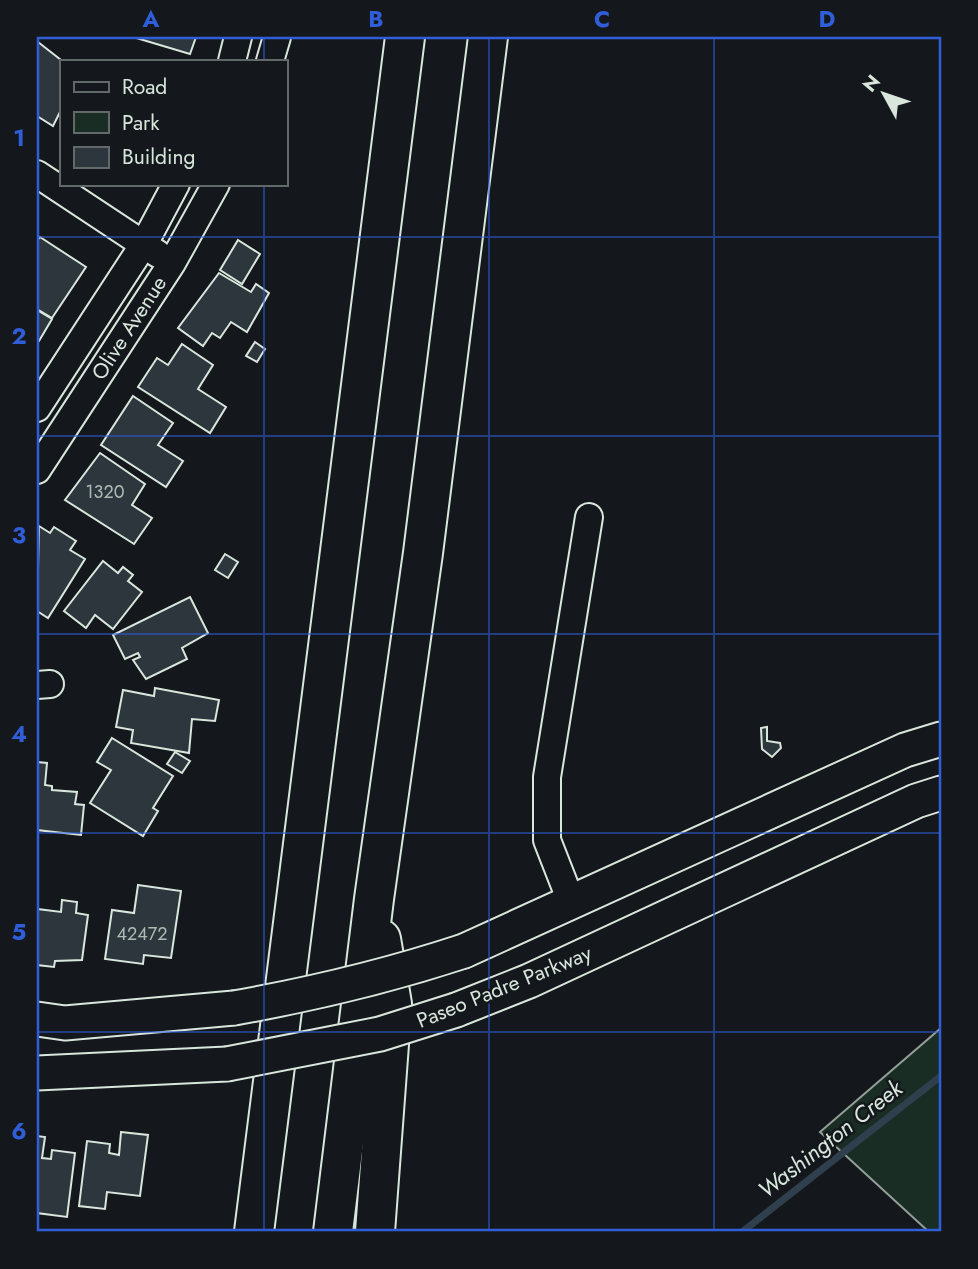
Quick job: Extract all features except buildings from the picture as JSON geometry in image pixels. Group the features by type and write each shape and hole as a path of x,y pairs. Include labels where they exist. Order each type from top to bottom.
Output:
{"highway":[{"path":"254,1232 405,37"},
{"path":"333,1232 374,899 423,553 488,37"},
{"path":"374,899 392,1004 375,1232"}],"main road":[{"path":"37,1019 65,1023 234,1008 350,985 464,951 905,750 941,739"},
{"name":"Paseo Padre Parkway","path":"37,1073 227,1064 380,1034 456,1010 529,981 916,801 941,793"}],"street":[{"path":"232,60 239,37"},
{"path":"271,60 277,37"},
{"path":"37,174 172,263"},
{"name":"Olive Avenue","path":"37,408 144,244 175,186"},
{"name":"Olive Avenue","path":"37,470 172,263 215,186"},
{"path":"572,904 547,840 547,777 589,517"}],"green space":[{"path":"941,1028 941,1232 929,1232 820,1132"}],"waterway":[{"name":"Washington Creek","path":"742,1232 941,1076"}]}
